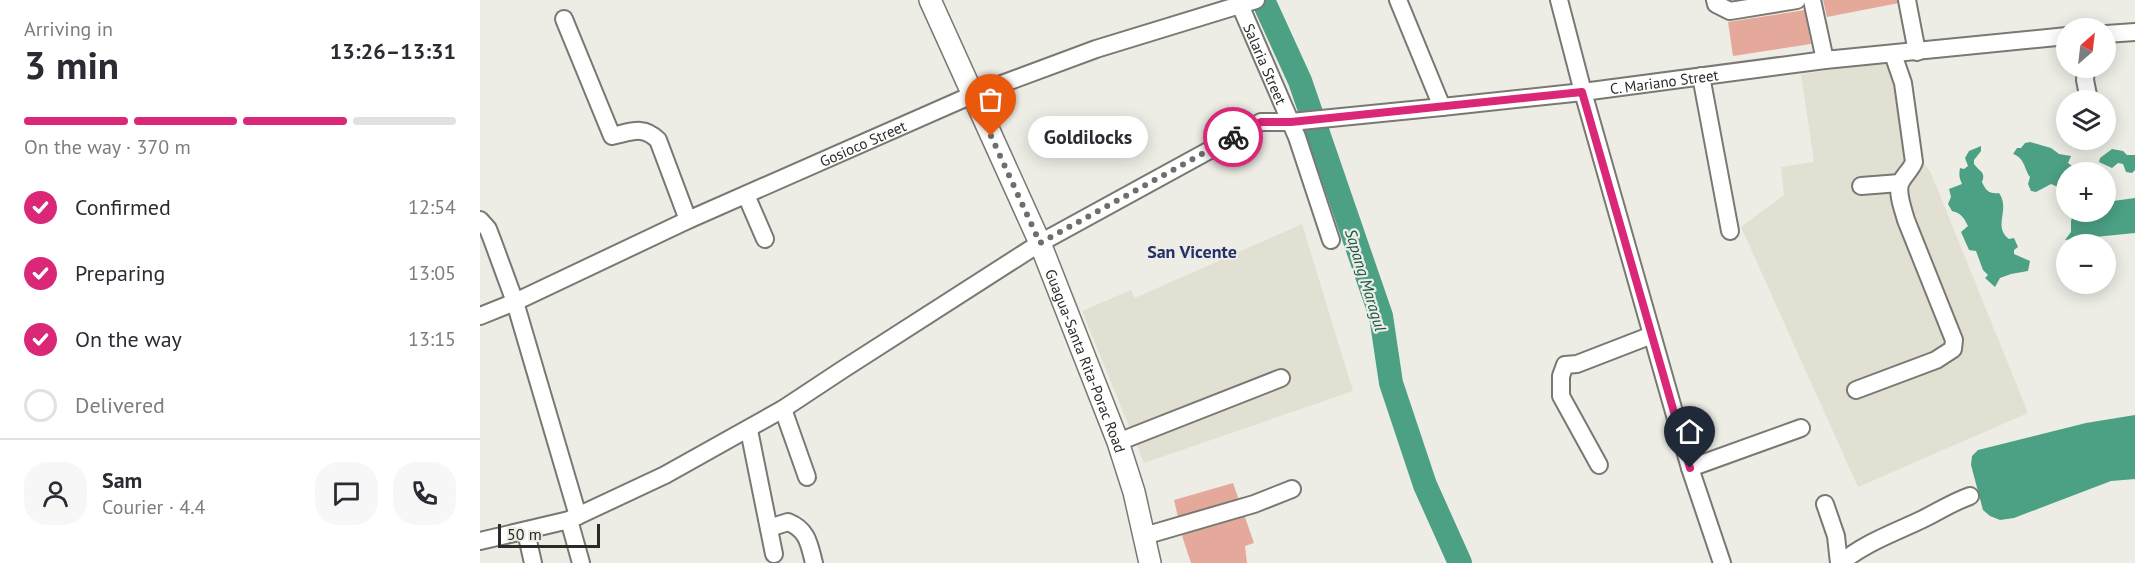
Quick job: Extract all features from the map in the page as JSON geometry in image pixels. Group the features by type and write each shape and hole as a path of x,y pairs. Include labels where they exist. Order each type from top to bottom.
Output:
{"main road":[{"name":"Guagua-Santa Rita-Porac Road","path":"930,0 1040,243 1118,442 1134,492 1150,563"}],"street":[{"path":"1398,0 1442,107"},
{"path":"1559,0 1582,92 1690,468 1722,563"},
{"path":"1715,0 1716,4 1730,11 1797,0"},
{"path":"1812,0 1825,60"},
{"path":"1907,0 1917,52"},
{"name":"Gosioco Street","path":"480,316 688,220 972,95 1096,49 1247,3"},
{"name":"Salaria Street","path":"1247,3 1294,122 1331,240"},
{"path":"564,19 612,136 640,130 650,132 657,140 688,220"},
{"path":"2116,33 2135,32"},
{"name":"C. Mariano Street","path":"480,541 526,532 574,518 665,475 783,409 1040,243 1261,122 1294,122 1442,107 1582,92 1825,60 2056,37"},
{"path":"1856,390 1936,360 1953,349 1954,340 1906,220 1899,192 1900,183 1911,170 1914,162 1903,83 1893,54"},
{"path":"1701,76 1730,231"},
{"path":"1861,186 1900,183"},
{"path":"746,195 765,239"},
{"path":"480,220 488,229 494,242 514,302 574,518 581,563"},
{"path":"1599,465 1561,396 1560,376 1565,365 1576,364 1652,335"},
{"path":"1118,442 1281,378"},
{"path":"783,409 807,477"},
{"path":"1690,468 1801,428"},
{"path":"748,430 774,554"},
{"path":"1144,536 1254,504 1292,489"},
{"path":"1826,504 1836,536 1840,563 1872,543 1951,503 1970,496"},
{"path":"769,528 788,522 799,526 807,538 814,563"},
{"path":"526,532 533,563"}],"shaded area":[{"path":"1823,0 1898,0 1899,3 1827,17"},
{"path":"1805,10 1811,44 1733,56 1728,22"},
{"path":"1903,60 1920,156 1931,173 2028,413 1858,487 1741,227 1784,195 1781,167 1814,162 1801,74"},
{"path":"2030,142 2051,148 2059,154 2071,156 2068,162 2056,162 2056,186 2051,184 2036,192 2031,191 2028,184 2030,177 2024,164 2013,154 2025,143"},
{"path":"1981,146 1981,151 1974,160 1974,164 1983,174 1982,182 1986,190 1999,193 2002,199 2002,229 2009,239 2014,238 2018,247 2014,250 2014,254 2030,261 2028,271 2000,278 1995,287 1985,278 1988,275 1983,270 1976,251 1969,250 1961,232 1968,226 1948,204 1951,197 1949,189 1962,184 1960,168 1964,169 1968,166 1965,158 1969,151"},
{"path":"2111,150 2135,155 2135,170 2132,173 2126,172 2123,164 2099,162 2100,158"},
{"path":"2135,198 2135,233 2070,234 2071,222 2116,222 2116,201"},
{"path":"1302,224 1353,391 1144,463 1082,311 1131,290 1135,298"},
{"path":"2135,415 2135,479 2111,481 2014,518 2000,520 1983,510 1971,465 1972,456 1978,450 2086,423"},
{"path":"1233,483 1254,543 1245,546 1247,563 1191,563 1174,500"}],"waterway":[{"name":"Sapang Maragul","path":"1263,0 1300,81 1381,316 1391,383 1425,485 1460,563"}],"way so far":[{"path":"991,136 1040,243 1233,137"}],"place":[{"name":"Goldilocks","path":"991,136"}],"district":[{"name":"San Vicente","path":"1192,251"}],"route":[{"path":"1233,137 1261,122 1291,122 1582,92 1690,468"}]}
